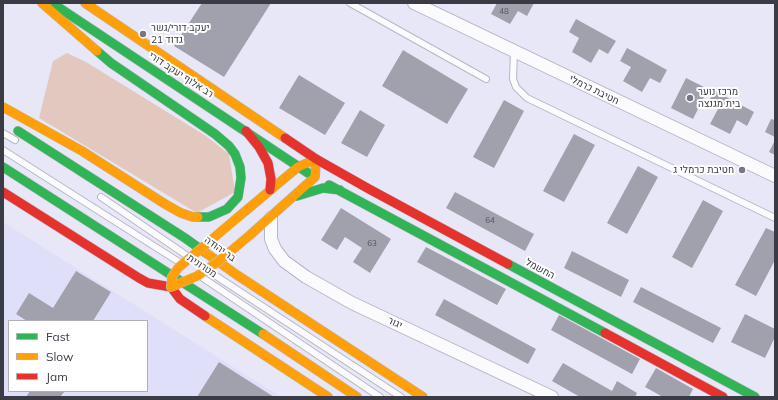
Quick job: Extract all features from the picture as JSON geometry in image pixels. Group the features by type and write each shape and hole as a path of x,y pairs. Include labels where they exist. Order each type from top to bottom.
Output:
{"main road":[{"path":"3,107 82,152 165,204 193,217 209,217 227,209 238,197 241,178 240,167 235,154 229,146 111,63 42,3"},
{"name":"רב אלוף יעקב דורי","path":"52,3 298,167"},
{"name":"רב אלוף יעקב דורי","path":"84,3 316,159"},
{"name":"בר יהודה","path":"10,126 185,238 244,279 423,397"},
{"path":"246,131 259,147 268,163 272,179 270,190"},
{"path":"3,192 139,278 153,284 171,287 197,276 219,261 271,218 315,177 316,159 298,167 178,268 172,277 171,287 180,299 328,397"},
{"name":"החשמל","path":"316,159 376,193 755,397"},
{"path":"3,167 249,325 357,397"},
{"path":"298,167 723,397"},
{"path":"294,197 323,188 340,190"}],"street":[{"name":"חטיבת כרמלי","path":"414,3 775,176"},
{"name":"יגור","path":"271,218 271,239 275,249 284,261 306,277 352,303 552,397"}],"lane":[{"path":"350,3 486,79"},
{"path":"514,52 513,79 516,87 527,98 775,218"},
{"path":"3,133 22,145"},
{"name":"מטרונית","path":"3,150 188,268"},
{"name":"מטרונית","path":"92,191 196,262"},
{"name":"מטרונית","path":"203,266 401,397"},
{"name":"מטרונית","path":"195,272 380,397"}],"shaded area":[{"path":"67,53 86,62 206,136 229,154 235,192 197,213 39,118 53,61"},
{"path":"3,222 281,397 3,397"}],"building":[{"path":"202,3 271,3 224,77 174,46"},
{"path":"497,3 534,3 527,16 518,11 510,24 491,14"},
{"path":"576,19 616,41 608,54 599,49 591,63 572,52 579,38 569,32"},
{"path":"627,48 667,70 660,83 650,78 642,92 623,81 631,67 620,61"},
{"path":"403,50 468,89 447,124 382,86"},
{"path":"299,75 345,103 325,135 279,108"},
{"name":"מרכז נוער בית מגנצה","path":"686,78 708,89 693,119 671,108"},
{"path":"715,91 754,112 747,126 737,120 730,134 710,124 718,109 707,104"},
{"path":"504,100 524,111 494,168 473,157"},
{"path":"360,110 385,125 367,157 341,143"},
{"path":"771,119 775,120 775,137 765,132"},
{"path":"574,134 595,145 564,202 543,191"},
{"path":"775,140 775,155 769,152"},
{"path":"638,166 658,177 627,234 607,223"},
{"path":"455,192 534,234 525,251 446,208"},
{"path":"703,200 723,211 692,268 672,257"},
{"path":"341,208 391,239 370,273 353,262 362,248 345,237 337,250 321,240"},
{"path":"766,228 775,232 775,260 756,296 735,285"},
{"path":"426,247 506,289 497,305 417,262"},
{"path":"572,251 629,280 621,297 564,268"},
{"path":"76,271 111,292 94,320 25,320 16,314 29,293 53,308"},
{"path":"641,287 721,328 713,343 633,302"},
{"path":"444,299 536,349 528,364 435,315"},
{"path":"745,314 775,329 775,337 765,358 731,342"},
{"path":"559,315 640,359 632,374 551,330"},
{"path":"219,362 274,397 197,397"},
{"path":"563,363 612,391 617,381 637,393 635,397 580,397 552,381"},
{"path":"656,368 693,389 689,397 663,397 645,387"},
{"path":"29,392 64,392 60,397 26,397"}],"traffic: fast":[{"path":"55,5 308,173"},
{"path":"97,51 111,63 215,134 229,146 235,154 240,167 241,178 238,197 227,209 209,217 198,217"},
{"path":"18,131 206,253"},
{"path":"3,167 263,334"},
{"path":"329,185 605,333"},
{"path":"297,196 323,188 340,190"},
{"path":"508,264 755,397"}],"traffic: slow":[{"path":"42,3 97,51"},
{"path":"85,3 285,138"},
{"path":"3,107 82,151 165,204 181,213 198,217"},
{"path":"237,218 298,167 316,159 315,177 250,235"},
{"path":"237,218 178,268 172,277 171,287 197,276 219,261 250,235"},
{"path":"206,253 423,397"},
{"path":"205,316 328,397"},
{"path":"263,334 357,397"}],"traffic: jam":[{"path":"246,131 259,147 268,163 271,179 270,190"},
{"path":"285,138 316,159 369,189 508,264"},
{"path":"3,192 139,278 148,283 171,287 180,299 205,316"},
{"path":"605,333 723,397"}],"place":[{"name":"יעקב דורי/גשר גדוד 21","path":"143,34"},
{"name":"מרכז נוער בית מגנצה","path":"690,98"},
{"name":"חטיבת כרמלי ג","path":"742,170"}]}
